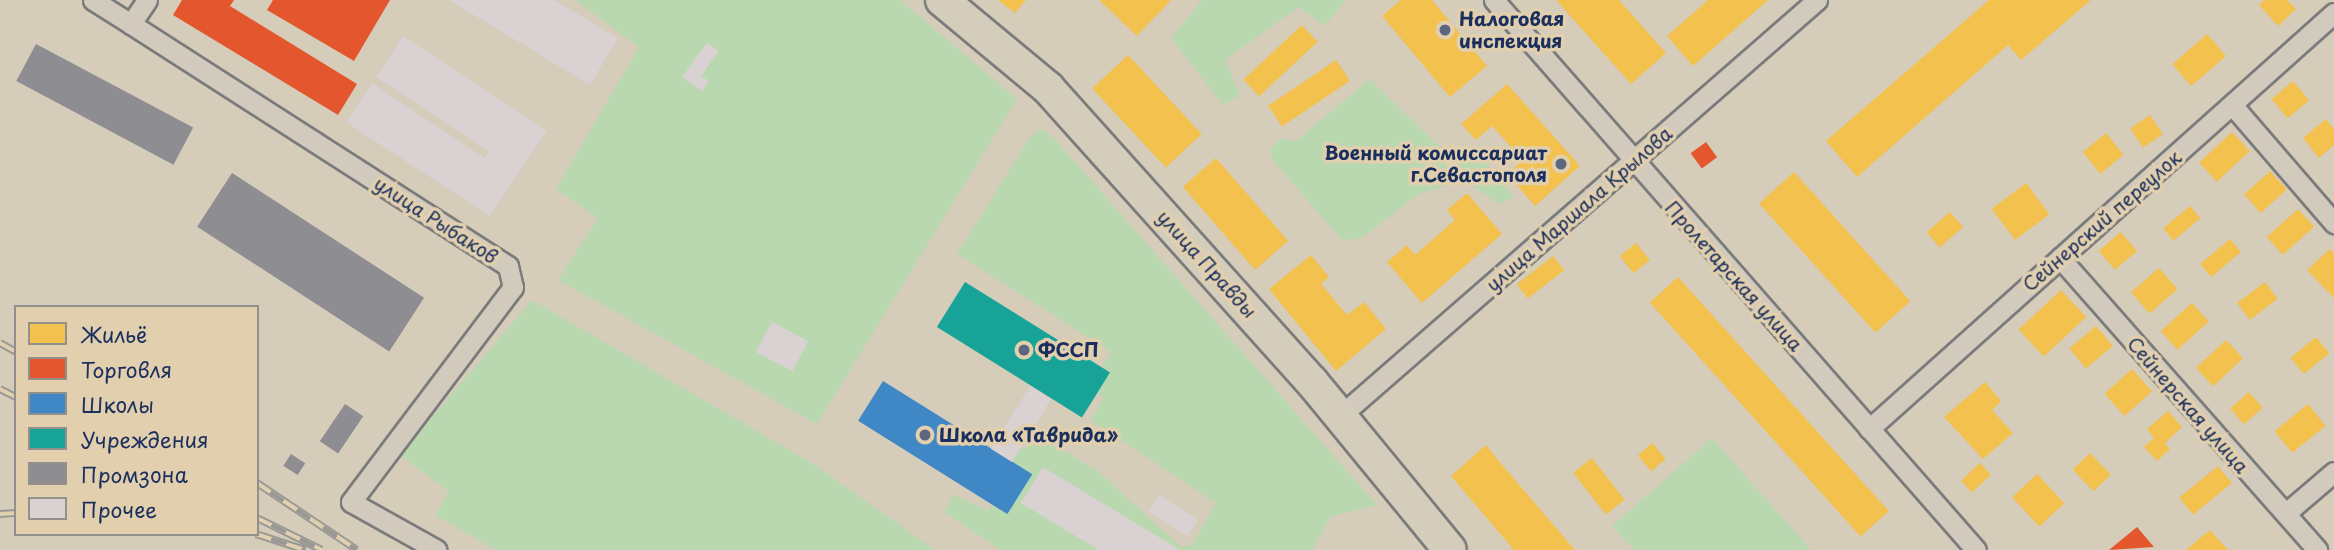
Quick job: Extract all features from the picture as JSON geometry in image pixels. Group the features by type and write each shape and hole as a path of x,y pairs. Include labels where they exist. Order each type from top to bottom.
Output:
{"main road":[{"name":"улица Правды","path":"942,0 1048,88 1340,416 1450,550"}],"street":[{"path":"93,0 131,24 147,0"},
{"name":"Пролетарская улица","path":"1494,0 1633,163 1976,550"},
{"name":"улица Маршала Крылова","path":"1340,416 1817,0"},
{"name":"Сейнерский переулок","path":"1869,429 2334,13"},
{"name":"улица Рыбаков","path":"131,24 508,266 513,287 351,502 437,550"},
{"path":"2233,106 2334,223"},
{"name":"Сейнерская улица","path":"2060,258 2215,439 2318,550"},
{"path":"2286,513 2334,472"}],"green space":[{"path":"575,0 900,0 1017,99 817,424 558,280 598,218 556,189 639,47"},
{"path":"1202,0 1346,0 1325,26 1299,7 1225,60 1240,96 1223,105 1171,38"},
{"path":"1370,79 1450,157 1486,163 1514,197 1499,204 1466,181 1420,193 1362,238 1342,240 1274,162 1269,150 1280,139 1296,141"},
{"path":"1043,129 1377,505 1331,516 1312,550 1001,550 944,512 954,494 988,511 1015,467 1012,455 1042,437 1099,472 1181,547 1192,545 1216,503 1090,420 1104,398 1090,389 1111,352 957,254 1030,137"},
{"path":"532,300 812,463 935,550 496,550 435,515 449,492 400,455"},
{"path":"1712,438 1811,550 1635,550 1612,526"}],"building: Жильё":[{"path":"998,0 1026,0 1015,13"},
{"path":"1099,0 1171,0 1137,36"},
{"path":"1401,0 1432,0 1487,66 1450,97 1382,16"},
{"path":"1556,0 1619,0 1666,53 1631,84"},
{"path":"1708,0 1768,0 1693,66 1667,36"},
{"path":"1989,0 2091,0 2021,60 2008,45 1857,177 1826,141"},
{"path":"2264,0 2287,0 2296,9 2278,26 2259,5"},
{"path":"1302,25 1318,42 1259,96 1243,80"},
{"path":"2207,34 2226,56 2191,86 2172,64"},
{"path":"1128,55 1202,134 1166,167 1092,88"},
{"path":"1336,60 1350,81 1282,127 1268,106"},
{"path":"2293,81 2309,100 2288,118 2272,99"},
{"path":"1507,84 1580,166 1535,206 1507,174 1523,160 1492,126 1476,140 1461,124"},
{"path":"2150,115 2163,134 2143,147 2130,128"},
{"path":"2326,119 2334,129 2334,145 2319,158 2303,138"},
{"path":"2232,132 2250,151 2217,182 2199,163"},
{"path":"2106,133 2124,155 2100,174 2083,152"},
{"path":"1216,158 1288,241 1255,270 1183,187"},
{"path":"2270,171 2287,190 2261,213 2244,194"},
{"path":"1794,172 1910,301 1876,333 1759,203"},
{"path":"2026,183 2049,214 2015,240 1992,209"},
{"path":"1467,193 1502,234 1422,303 1387,262 1407,245 1415,255 1455,220 1447,210"},
{"path":"2190,206 2200,218 2173,241 2163,228"},
{"path":"2298,209 2314,227 2283,255 2267,237"},
{"path":"1950,212 1963,227 1940,247 1927,232"},
{"path":"2121,232 2137,251 2115,270 2099,251"},
{"path":"2230,239 2241,252 2211,277 2200,264"},
{"path":"1636,243 1650,260 1634,273 1620,256"},
{"path":"2330,249 2334,253 2334,298 2307,270"},
{"path":"1311,255 1329,277 1321,284 1347,315 1364,302 1386,329 1336,371 1269,289"},
{"path":"1553,256 1564,270 1528,299 1517,284"},
{"path":"2159,268 2177,289 2149,313 2131,292"},
{"path":"1678,277 1889,511 1861,537 1650,302"},
{"path":"2265,282 2278,299 2250,320 2237,303"},
{"path":"2061,290 2086,317 2044,357 2019,330"},
{"path":"2192,303 2209,322 2178,350 2161,331"},
{"path":"2096,326 2113,346 2086,368 2069,348"},
{"path":"2316,337 2329,353 2304,374 2290,358"},
{"path":"2226,340 2243,358 2213,386 2196,368"},
{"path":"2132,369 2152,391 2125,416 2105,394"},
{"path":"1985,382 2001,401 1992,410 2013,433 1983,459 1944,417"},
{"path":"2249,392 2263,408 2244,424 2230,408"},
{"path":"2308,404 2326,426 2292,453 2275,431"},
{"path":"2168,411 2182,427 2165,443 2170,449 2157,461 2144,447 2154,438 2147,429"},
{"path":"1652,443 1666,459 1651,471 1638,455"},
{"path":"1486,445 1575,550 1514,550 1451,476"},
{"path":"2090,453 2111,475 2094,491 2073,470"},
{"path":"1592,458 1625,500 1606,515 1573,473"},
{"path":"1980,463 1991,475 1972,492 1961,481"},
{"path":"2218,466 2232,483 2193,515 2179,497"},
{"path":"2037,474 2064,503 2039,526 2012,497"},
{"path":"2210,530 2228,550 2186,550"}],"building: Торговля":[{"path":"182,0 234,0 230,6 357,84 338,115 173,15"},
{"path":"273,0 390,0 354,61 267,10"},
{"path":"1706,142 1717,157 1702,169 1691,153"},
{"path":"2137,527 2154,547 2109,550"}],"building: Школы":[{"name":"Школа «Таврида»","path":"883,381 1032,474 1007,514 858,421"}],"building: Учреждения":[{"name":"ФССП","path":"965,282 1110,373 1082,418 937,327"}],"building: Промзона":[{"path":"36,44 193,128 173,165 16,81"},
{"path":"232,173 424,298 389,351 197,227"},
{"path":"345,404 363,416 338,454 320,441"},
{"path":"291,454 305,463 298,475 283,466"}],"building: Прочее":[{"path":"449,0 554,0 618,38 590,85"},
{"path":"403,36 547,131 489,216 346,122 372,83 485,158 489,151 376,77"},
{"path":"707,43 719,51 701,76 709,81 702,91 682,77"},
{"path":"772,322 808,341 792,371 756,352"},
{"path":"1030,386 1051,399 1012,462 991,449"},
{"path":"1043,467 1180,550 1099,550 1021,503"},
{"path":"1159,495 1198,519 1187,536 1148,512"}],"railway":[{"path":"0,343 14,351"},
{"path":"0,389 14,396"},
{"path":"259,484 357,550"},
{"path":"0,514 14,513"},
{"path":"259,519 322,550"},
{"path":"259,535 305,550"}],"place":[{"name":"Налоговая инспекция","path":"1445,30"},
{"name":"Военный комиссариат г.Севастополя","path":"1561,164"},
{"name":"ФССП","path":"1024,350"},
{"name":"Школа «Таврида»","path":"925,435"}]}
